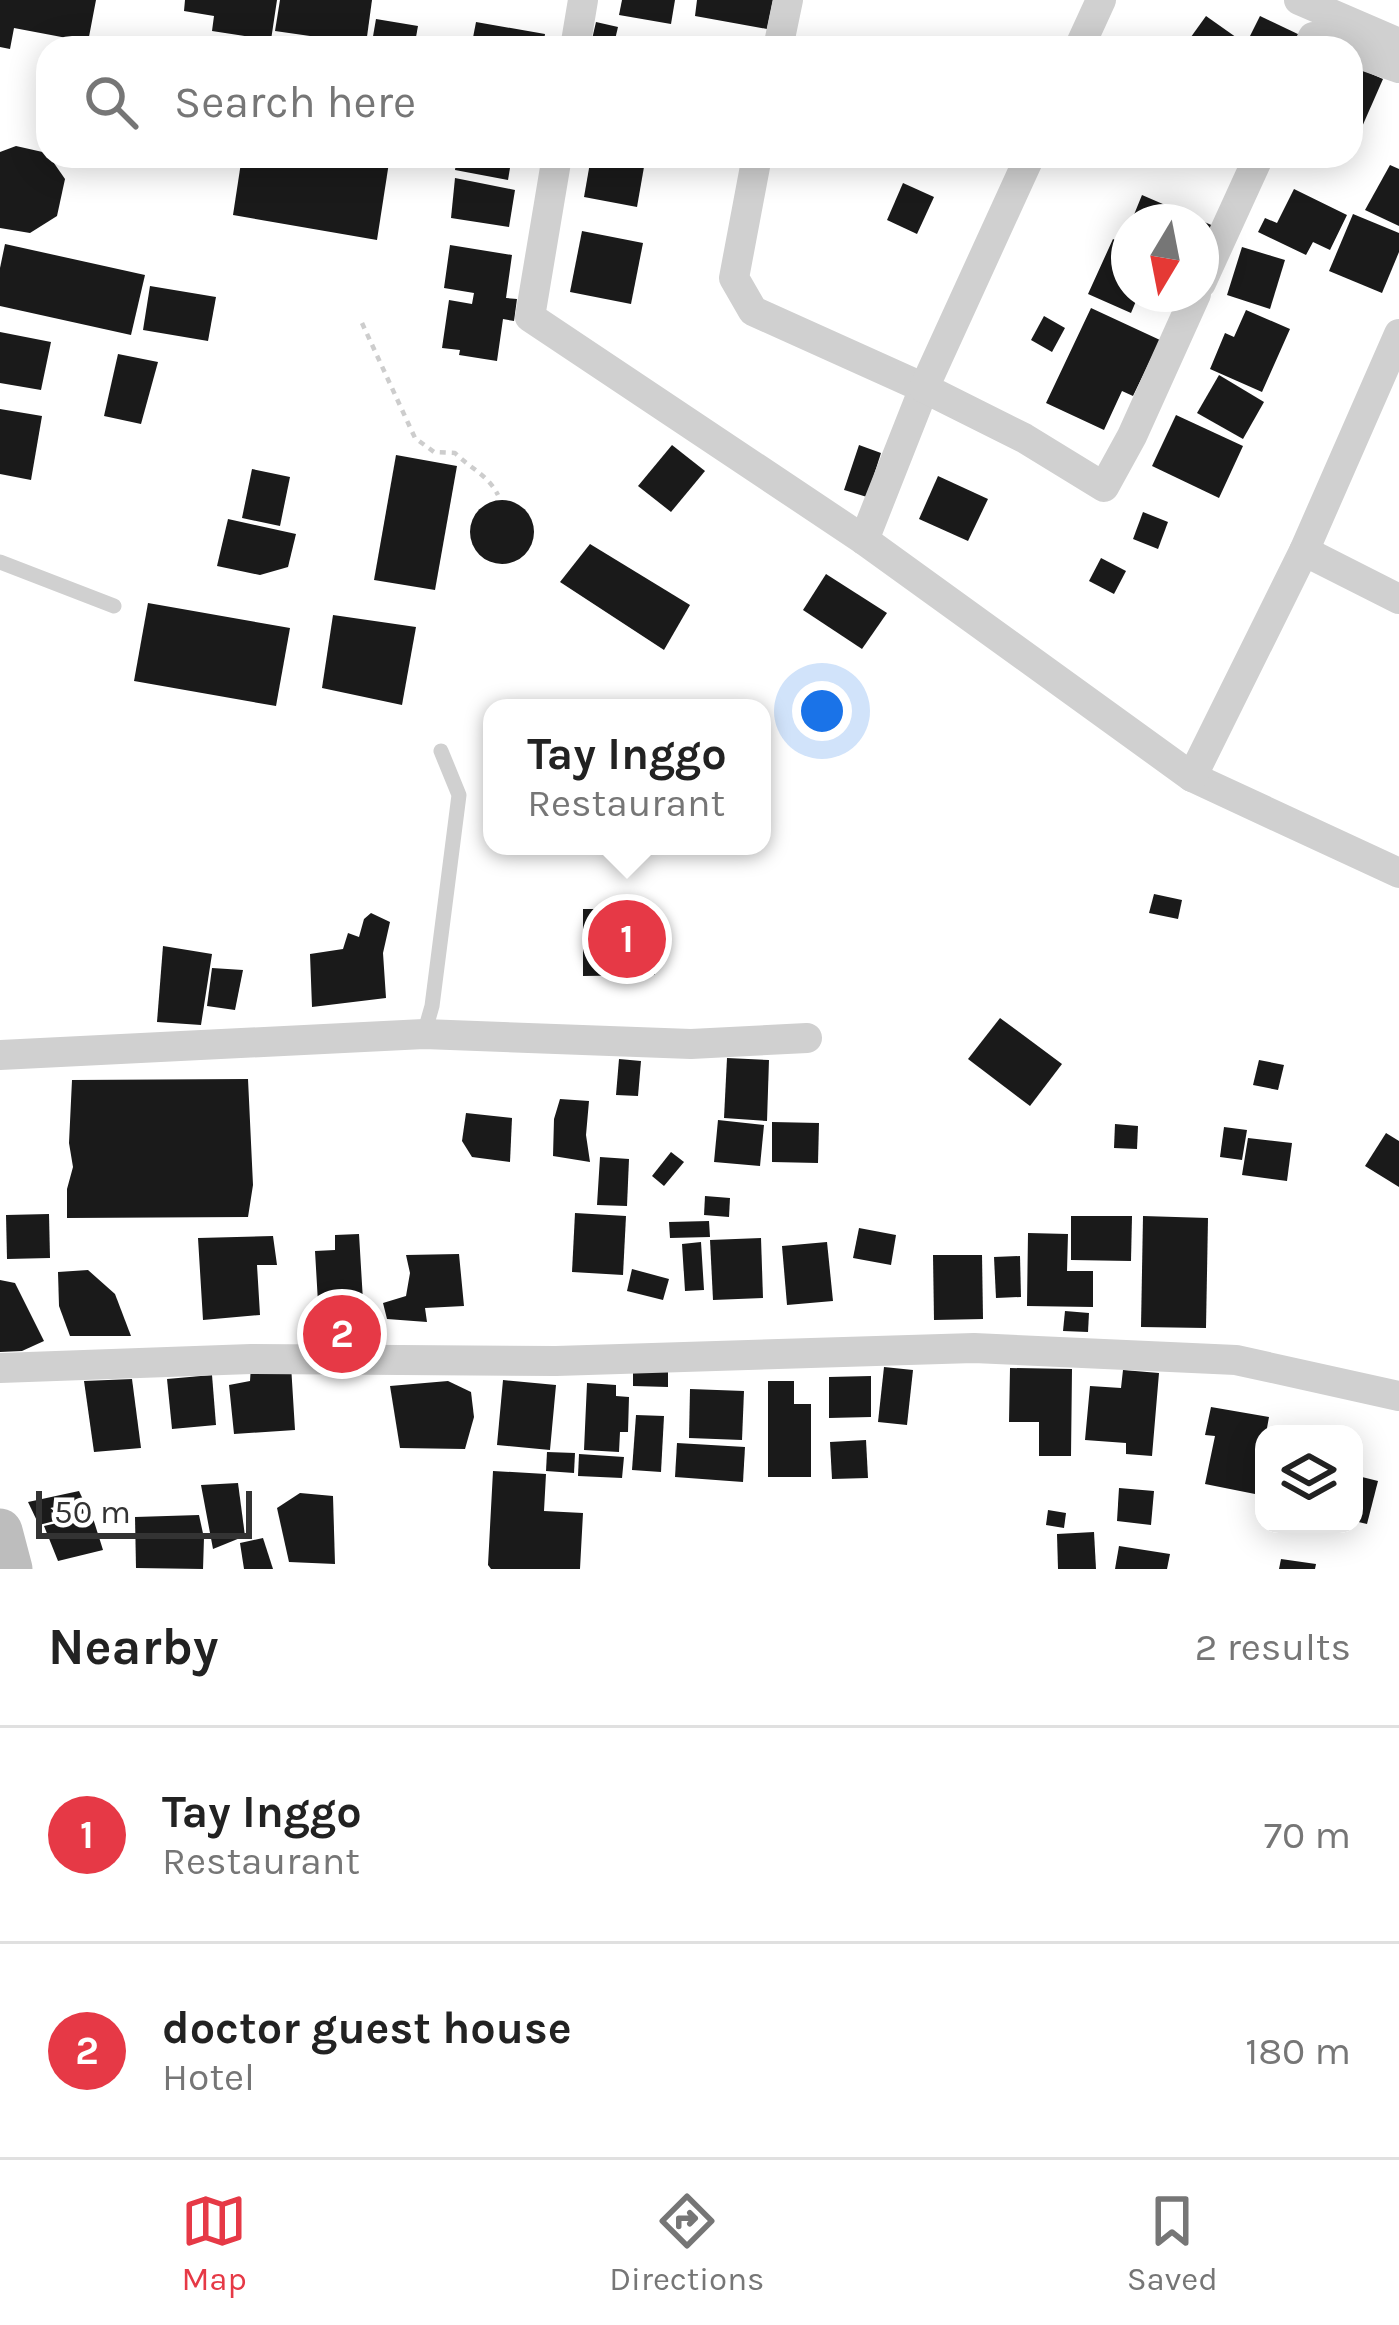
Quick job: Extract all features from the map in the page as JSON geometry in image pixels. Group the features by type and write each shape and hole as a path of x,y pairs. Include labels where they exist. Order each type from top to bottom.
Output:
{"main road":[{"path":"0,1531 10,1569"}],"street":[{"path":"577,36 583,0"},
{"path":"780,36 788,0"},
{"path":"1084,36 1101,0"},
{"path":"1299,0 1399,44"},
{"path":"1363,55 1399,68"},
{"path":"555,168 530,316 864,540 1192,777 1399,873"},
{"path":"755,168 734,278 753,310 1024,438 1104,487 1188,312"},
{"path":"864,540 924,388 1025,168"},
{"path":"1219,244 1254,168"},
{"path":"1192,777 1304,550 1399,334"},
{"path":"1304,550 1399,598"},
{"path":"0,1055 424,1034 691,1044 807,1038"},
{"path":"0,1369 292,1358 556,1361 974,1348 1236,1360 1399,1396"}],"lane":[{"path":"0,562 114,606"},
{"path":"424,1034 432,1006 459,795 441,751"}],"path":[{"path":"362,323 415,439 434,452 455,453 490,479 498,495"}],"building":[{"path":"0,0 96,0 89,36 14,28 10,49 0,47"},
{"path":"185,0 277,0 272,36 212,31 214,16 184,11"},
{"path":"280,0 372,0 367,36 275,31"},
{"path":"622,0 675,0 671,24 619,15"},
{"path":"697,0 773,0 767,29 695,16"},
{"path":"1206,16 1234,36 1192,36"},
{"path":"1260,16 1302,36 1250,36"},
{"path":"376,19 418,26 416,36 373,36"},
{"path":"476,22 545,34 545,36 473,36"},
{"path":"596,22 618,27 616,36 593,36"},
{"path":"1363,70 1383,79 1363,125"},
{"path":"16,146 36,151 36,168 57,168 65,179 57,216 30,233 0,228 0,152"},
{"path":"1390,165 1399,169 1399,226 1365,210"},
{"path":"240,168 388,168 377,240 233,215"},
{"path":"455,168 510,168 508,180"},
{"path":"589,168 644,168 637,207 584,197"},
{"path":"455,178 515,190 509,227 451,218"},
{"path":"903,183 934,197 917,234 887,220"},
{"path":"1294,189 1347,215 1330,250 1313,242 1306,255 1258,232 1265,218 1277,223"},
{"path":"1142,195 1163,204 1138,204"},
{"path":"1353,214 1399,233 1399,252 1382,293 1329,271"},
{"path":"582,231 643,243 631,304 570,292"},
{"path":"1111,243 1111,304 1088,294"},
{"path":"5,244 145,275 131,335 0,306"},
{"path":"450,245 512,255 506,298 517,299 514,321 503,319 497,361 442,348 449,300 472,304 474,293 444,288"},
{"path":"1242,247 1285,260 1270,309 1227,295"},
{"path":"150,286 216,297 208,341 143,330"},
{"path":"1091,308 1160,340 1133,396 1122,391 1104,430 1046,403"},
{"path":"1246,310 1290,329 1262,392 1210,369 1225,333 1234,337"},
{"path":"1044,316 1065,328 1052,352 1031,340"},
{"path":"0,332 51,342 41,390 0,383"},
{"path":"118,354 158,362 141,424 104,416"},
{"path":"1219,375 1264,402 1243,439 1197,413"},
{"path":"0,409 42,416 31,480 0,474"},
{"path":"1176,415 1243,446 1219,498 1152,466"},
{"path":"672,445 705,471 671,512 638,486"},
{"path":"859,445 881,453 867,497 844,490"},
{"path":"396,455 457,466 435,590 374,580"},
{"path":"252,469 290,477 280,526 242,518"},
{"path":"938,476 988,499 968,541 919,519"},
{"path":"502,500 525,509 534,532 525,555 502,564 479,555 470,532 479,509"},
{"path":"1143,512 1168,522 1158,549 1133,539"},
{"path":"228,519 296,534 288,567 260,575 217,566"},
{"path":"590,544 690,605 664,650 560,582"},
{"path":"1101,558 1126,571 1114,594 1089,581"},
{"path":"826,574 887,613 862,649 803,610"},
{"path":"148,603 290,628 276,706 134,681"},
{"path":"333,615 416,627 402,705 322,688"},
{"path":"1154,894 1182,900 1178,919 1149,913"},
{"path":"583,909 655,909 655,975 583,976"},
{"path":"371,913 390,922 383,953 386,998 312,1007 310,954 343,949 348,933 359,937"},
{"path":"163,946 212,954 201,1025 157,1022"},
{"path":"212,968 243,970 235,1010 207,1006"},
{"path":"1000,1018 1062,1064 1030,1106 968,1059"},
{"path":"727,1058 769,1060 767,1121 724,1118"},
{"path":"619,1059 641,1061 638,1096 616,1095"},
{"path":"1259,1060 1284,1065 1278,1090 1253,1085"},
{"path":"248,1079 253,1185 248,1217 67,1218 73,1167 69,1143 72,1080"},
{"path":"560,1099 589,1101 590,1162 553,1156"},
{"path":"466,1113 512,1118 510,1162 472,1157 462,1141"},
{"path":"718,1120 764,1125 760,1166 714,1162"},
{"path":"772,1122 819,1123 818,1163 772,1162"},
{"path":"1115,1124 1138,1126 1137,1149 1114,1148"},
{"path":"1224,1127 1247,1130 1242,1160 1220,1157"},
{"path":"1386,1133 1399,1141 1399,1187 1365,1166"},
{"path":"1248,1138 1292,1143 1287,1181 1242,1175"},
{"path":"671,1152 684,1162 664,1186 652,1176"},
{"path":"600,1157 629,1159 627,1206 597,1205"},
{"path":"705,1196 730,1198 729,1217 704,1215"},
{"path":"575,1213 626,1216 623,1275 572,1272"},
{"path":"49,1214 50,1258 7,1259 6,1215"},
{"path":"1071,1216 1132,1216 1131,1261 1071,1260"},
{"path":"1143,1216 1208,1218 1206,1328 1141,1327"},
{"path":"709,1221 710,1237 670,1238 669,1222"},
{"path":"859,1228 896,1235 891,1265 853,1258"},
{"path":"1028,1233 1068,1234 1067,1271 1093,1271 1093,1307 1027,1306"},
{"path":"359,1234 365,1334 320,1337 315,1251 335,1250 335,1235"},
{"path":"273,1236 277,1265 257,1265 260,1315 203,1320 198,1238"},
{"path":"761,1238 763,1298 713,1300 710,1240"},
{"path":"701,1242 704,1290 685,1291 682,1244"},
{"path":"827,1242 833,1301 787,1305 782,1246"},
{"path":"459,1254 464,1306 425,1308 427,1322 387,1319 383,1303 406,1296 410,1273 406,1255"},
{"path":"933,1255 982,1255 983,1319 934,1320"},
{"path":"1020,1256 1021,1297 996,1298 994,1257"},
{"path":"632,1269 669,1279 663,1300 627,1291"},
{"path":"88,1270 115,1294 131,1336 70,1336 59,1306 58,1272"},
{"path":"0,1280 15,1283 44,1341 22,1351 0,1352"},
{"path":"1065,1311 1089,1313 1088,1332 1063,1331"},
{"path":"291,1365 295,1430 234,1434 229,1385 250,1381 251,1366"},
{"path":"633,1366 668,1366 668,1387 633,1386"},
{"path":"884,1367 913,1370 907,1425 878,1422"},
{"path":"1010,1368 1072,1369 1071,1456 1039,1456 1039,1422 1009,1422"},
{"path":"1123,1370 1159,1373 1152,1456 1126,1454 1126,1443 1085,1440 1090,1386 1121,1388"},
{"path":"212,1375 216,1425 172,1429 167,1379"},
{"path":"871,1376 871,1417 829,1418 829,1377"},
{"path":"132,1379 141,1448 94,1452 84,1381"},
{"path":"503,1380 556,1385 550,1450 497,1445"},
{"path":"448,1381 471,1392 474,1417 465,1449 400,1448 390,1386"},
{"path":"768,1381 794,1381 794,1404 811,1404 811,1477 768,1477"},
{"path":"587,1383 616,1385 616,1396 629,1397 628,1432 620,1432 619,1452 584,1450"},
{"path":"690,1389 744,1391 742,1440 689,1438"},
{"path":"1211,1407 1269,1417 1268,1425 1255,1425 1255,1494 1205,1484 1215,1436 1205,1435"},
{"path":"636,1415 664,1416 661,1472 632,1470"},
{"path":"866,1440 868,1478 832,1479 830,1442"},
{"path":"677,1443 745,1447 743,1482 675,1477"},
{"path":"547,1452 575,1453 574,1473 546,1471"},
{"path":"579,1454 624,1457 622,1478 578,1476"},
{"path":"493,1471 546,1474 544,1511 583,1513 580,1569 491,1569"},
{"path":"1363,1477 1378,1481 1367,1524 1363,1523"},
{"path":"238,1483 245,1536 213,1549 201,1485"},
{"path":"1119,1488 1154,1491 1151,1525 1117,1521"},
{"path":"79,1491 89,1512 39,1525 28,1502"},
{"path":"300,1493 333,1496 335,1564 289,1562 277,1508"},
{"path":"1048,1510 1066,1513 1064,1528 1046,1525"},
{"path":"92,1515 103,1550 58,1561 44,1526"},
{"path":"199,1515 203,1569 136,1568 135,1517"},
{"path":"1094,1532 1096,1569 1058,1569 1057,1534"},
{"path":"263,1538 273,1569 244,1569 240,1543"},
{"path":"1119,1546 1170,1554 1167,1569 1115,1569"},
{"path":"1281,1559 1316,1564 1315,1569 1279,1569"}],"place":[{"name":"Tay Inggo","path":"627,939"},
{"name":"doctor guest house","path":"342,1334"}]}
